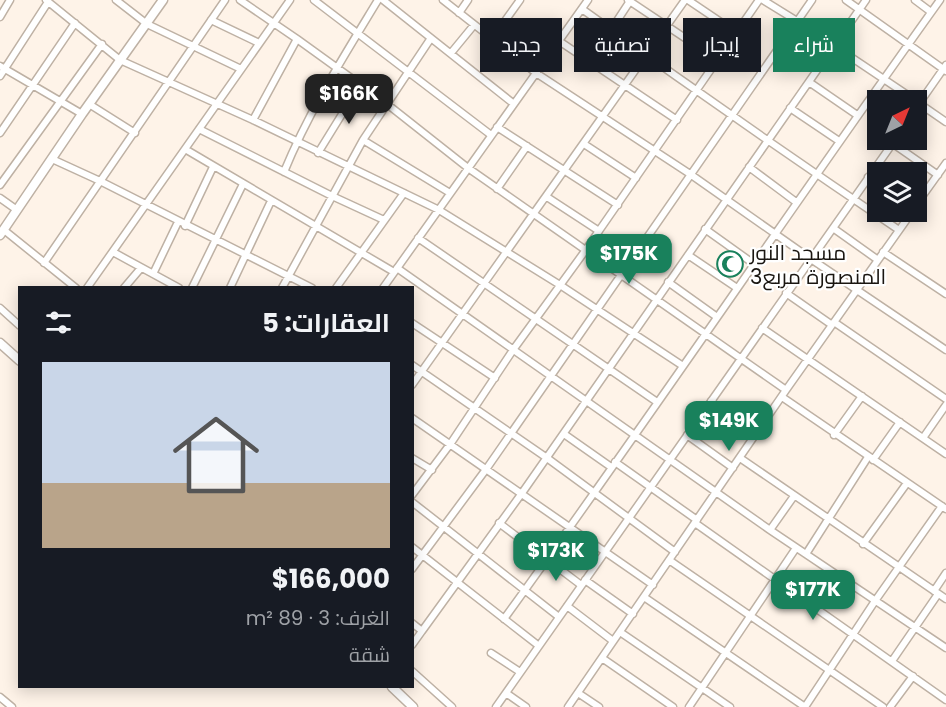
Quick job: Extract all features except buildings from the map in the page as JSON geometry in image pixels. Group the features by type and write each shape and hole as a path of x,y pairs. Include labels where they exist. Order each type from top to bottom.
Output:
{"street":[{"path":"0,16 10,0"},
{"path":"116,0 147,24 241,69"},
{"path":"73,286 2,232 163,0"},
{"path":"44,263 225,0"},
{"path":"240,0 387,104 497,189 786,390"},
{"path":"88,286 290,0"},
{"path":"314,0 491,135"},
{"path":"284,172 296,142 336,68 378,0"},
{"path":"383,0 514,104"},
{"path":"442,0 480,30"},
{"path":"459,13 468,0"},
{"path":"507,18 520,0"},
{"path":"671,19 686,0 714,18"},
{"path":"748,18 761,0 792,18"},
{"path":"799,18 812,0"},
{"path":"846,0 908,45 945,68 927,90"},
{"path":"854,18 866,0"},
{"path":"915,0 932,12"},
{"path":"504,619 738,288 882,78 940,0"},
{"path":"0,76 2,68 47,1 120,60 253,120 439,210 560,285 683,366"},
{"path":"618,18 629,1 655,18"},
{"path":"562,36 583,3 598,18"},
{"path":"211,20 259,43"},
{"path":"0,134 75,23"},
{"path":"451,54 474,25"},
{"path":"283,286 363,140 431,38"},
{"path":"253,120 297,39"},
{"path":"562,43 677,120"},
{"path":"0,185 102,44"},
{"path":"414,566 487,468 773,56"},
{"path":"855,60 899,90"},
{"path":"2,68 82,114"},
{"path":"414,382 633,72"},
{"path":"670,72 898,230"},
{"path":"414,492 451,444 513,350 618,205 710,72"},
{"path":"414,642 564,434 816,72"},
{"path":"383,286 536,73 690,174 856,291 946,351"},
{"path":"809,82 857,115"},
{"path":"318,153 360,85"},
{"path":"89,104 135,133"},
{"path":"790,108 839,141"},
{"path":"927,110 946,122"},
{"path":"497,127 618,205"},
{"path":"199,129 384,220"},
{"path":"363,140 450,194"},
{"path":"584,144 636,178"},
{"path":"497,189 527,146"},
{"path":"184,149 360,253 395,270 796,548 946,648"},
{"path":"906,150 938,175"},
{"path":"52,159 308,286"},
{"path":"927,190 946,163"},
{"path":"185,226 213,167"},
{"path":"749,167 796,202"},
{"path":"496,707 867,178"},
{"path":"193,286 243,184"},
{"path":"337,286 404,193"},
{"path":"547,197 599,231"},
{"path":"0,198 17,210"},
{"path":"233,286 271,201"},
{"path":"153,274 178,222"},
{"path":"568,707 904,222"},
{"path":"833,228 878,260"},
{"path":"705,229 754,264"},
{"path":"418,238 657,402"},
{"path":"113,252 172,286"},
{"path":"883,252 946,294"},
{"path":"688,255 738,288"},
{"path":"126,286 141,268"},
{"path":"668,282 717,316"},
{"path":"786,293 946,399"},
{"path":"0,308 18,324"},
{"path":"414,324 495,378"},
{"path":"762,328 946,454"},
{"path":"0,343 18,358"},
{"path":"414,366 547,458 675,552"},
{"path":"834,435 862,396"},
{"path":"644,597 805,707 898,567 944,508 834,435 782,397"},
{"path":"711,401 756,433"},
{"path":"923,438 946,405"},
{"path":"414,419 653,585"},
{"path":"806,554 871,458 900,423"},
{"path":"564,434 650,488 775,580 946,700"},
{"path":"687,435 733,468"},
{"path":"740,458 946,600"},
{"path":"414,459 432,470"},
{"path":"863,544 908,483"},
{"path":"770,530 794,496"},
{"path":"414,504 559,616"},
{"path":"499,524 546,559 633,614"},
{"path":"414,548 539,646"},
{"path":"689,707 796,548"},
{"path":"669,560 883,707"},
{"path":"892,662 936,593 946,573"},
{"path":"567,606 614,641"},
{"path":"414,625 422,631"},
{"path":"620,632 730,707"},
{"path":"490,653 520,672"},
{"path":"602,658 673,707"},
{"path":"414,673 452,707"},
{"path":"890,707 913,676"},
{"path":"393,688 413,707"},
{"path":"506,693 526,707"},
{"path":"578,693 599,707"},
{"path":"0,697 12,707"}],"place":[{"name":"مسجد النور المنصورة مربع3","path":"730,264"}]}
